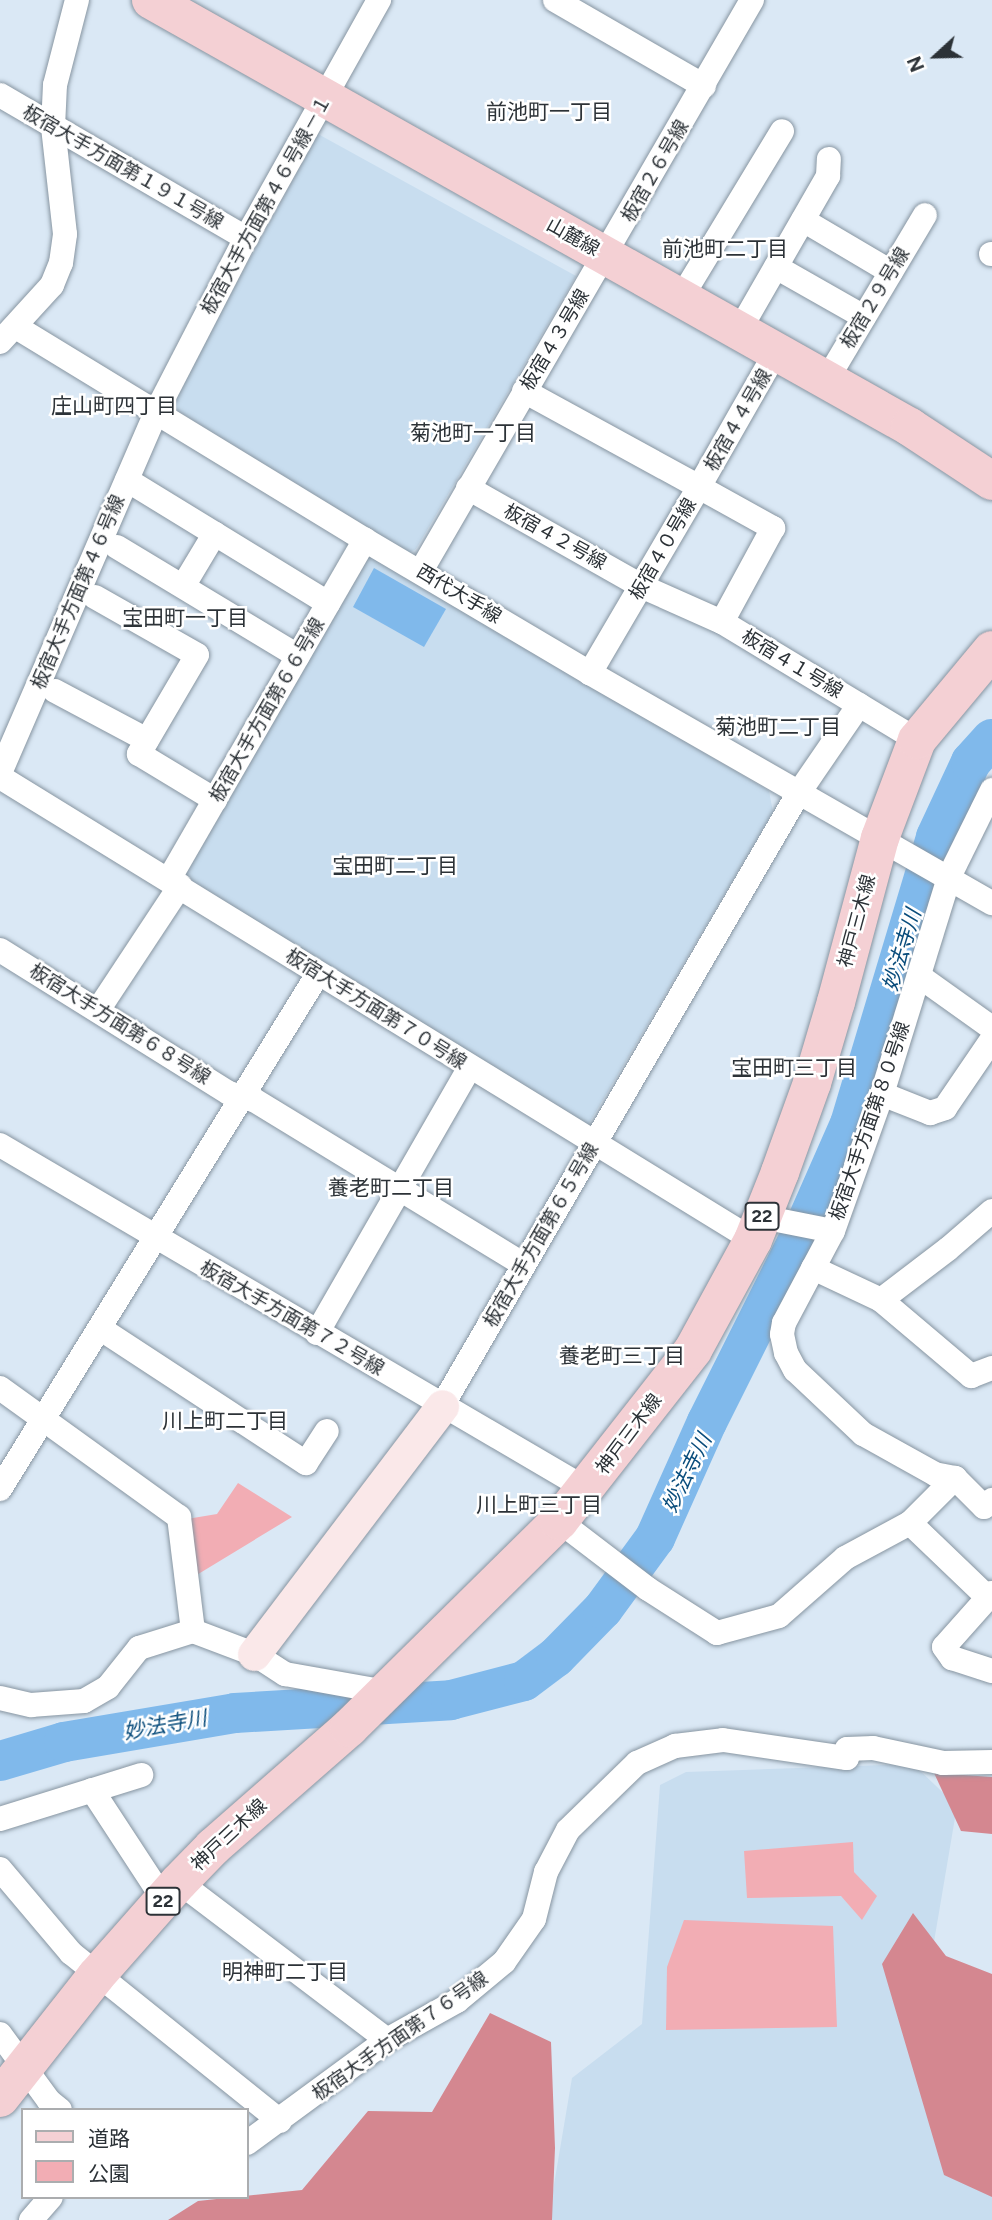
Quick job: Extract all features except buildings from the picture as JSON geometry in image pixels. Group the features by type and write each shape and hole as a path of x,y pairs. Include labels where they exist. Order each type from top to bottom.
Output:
{"main road":[{"name":"山麓線","path":"151,0 928,438 960,463 992,481"},
{"name":"神戸三木線","path":"0,2098 96,1976 213,1847 349,1728 559,1521 694,1350 767,1226 812,1083 893,846 918,740 990,655"}],"street":[{"path":"8,334 52,285 61,262 65,234 52,127 55,85 77,0"},
{"name":"板宿大手方面第４６号線－１","path":"156,412 246,238 379,0"},
{"path":"555,0 704,86"},
{"name":"板宿２６号線","path":"606,256 752,0"},
{"name":"板宿大手方面第１９１号線","path":"0,95 246,238"},
{"path":"681,298 782,131"},
{"path":"739,331 828,176 829,159"},
{"name":"板宿２９号線","path":"826,381 925,215"},
{"path":"803,220 891,272"},
{"name":"板宿４３号線","path":"421,571 524,391 606,256"},
{"path":"776,267 864,317"},
{"name":"西代大手線","path":"8,334 156,412 590,673 797,794 947,876"},
{"name":"板宿４４号線","path":"699,487 776,352"},
{"name":"板宿４０号線","path":"524,391 699,487 590,673"},
{"name":"板宿大手方面第４６号線","path":"0,775 156,412"},
{"path":"127,480 328,603"},
{"name":"板宿４１号線","path":"699,487 773,528 722,622 918,740"},
{"name":"板宿４２号線","path":"468,488 641,586 722,622"},
{"path":"188,578 215,533"},
{"name":"板宿大手方面第６６号線","path":"98,1010 174,883 215,800 365,540"},
{"path":"117,547 298,656"},
{"path":"95,597 197,655 139,754 215,800"},
{"path":"55,691 148,740"},
{"name":"板宿大手方面第６５号線","path":"254,1654 442,1406 797,794 859,705"},
{"name":"板宿大手方面第７０号線","path":"0,775 594,1144 767,1226 832,1231"},
{"name":"板宿大手方面第８０号線","path":"955,1478 935,1474 863,1434 795,1370 786,1353 784,1323 832,1231 883,1094 947,876 992,790"},
{"path":"947,876 992,903"},
{"name":"板宿大手方面第６８号線","path":"0,950 229,1093 254,1100 524,1265"},
{"path":"0,1489 318,974"},
{"path":"919,976 992,1028"},
{"path":"883,1094 930,1113 945,1108 992,1039"},
{"path":"317,1333 470,1067"},
{"name":"板宿大手方面第７２号線","path":"0,1144 586,1489"},
{"path":"881,1300 948,1249 992,1211"},
{"path":"813,1268 881,1300 971,1376 992,1368"},
{"path":"101,1329 306,1463 327,1431"},
{"path":"0,1388 179,1517 193,1631"},
{"path":"559,1521 598,1554 717,1633 779,1616 845,1558 910,1523 955,1478 984,1507 992,1500"},
{"path":"910,1523 989,1595 944,1647 952,1658 992,1671"},
{"path":"0,1698 31,1705 85,1702 108,1687 139,1648 193,1631 254,1654 285,1674 384,1694"},
{"name":"板宿大手方面第７６号線","path":"248,2142 387,2040 457,2001 504,1962 534,1919 546,1872 568,1830 637,1763 675,1746 723,1740 847,1758 847,1748 873,1748 943,1763 992,1762"},
{"path":"0,1819 141,1775"},
{"path":"92,1790 172,1891 387,2040"},
{"path":"0,1869 71,1953 96,1976 280,2121"},
{"path":"0,2034 49,2101 58,2108"},
{"path":"31,2220 49,2199"}],"shaded area":[{"path":"318,134 576,276 416,549 409,553 178,411 173,400"},
{"path":"370,555 769,791 773,812 588,1125 184,876"},
{"path":"913,1764 957,1806 916,2048 992,2185 992,2220 548,2220 572,2078 642,2024 660,1785 686,1772"},
{"path":"934,1773 992,1777 992,1834 961,1831"},
{"path":"913,1913 946,1956 992,1974 992,2197 944,2175 882,1964"},
{"path":"490,2013 551,2042 555,2148 552,2220 168,2220 198,2201 248,2199 248,2196 302,2190 368,2111 432,2112"}],"green space":[{"path":"238,1483 292,1517 195,1576 187,1519 217,1514"},
{"path":"853,1842 854,1872 877,1896 862,1920 841,1896 747,1898 744,1851"},
{"path":"684,1920 833,1926 837,2027 666,2030 667,1967"}],"water":[{"path":"374,568 446,609 424,647 353,607"}],"waterway":[{"name":"妙法寺川","path":"0,1761 64,1742 235,1713 451,1700 524,1681 556,1657 603,1609 655,1538 707,1422 805,1226 850,1124 936,837 971,762 992,739"}],"district":[{"name":"前池町一丁目","path":"549,112"},
{"name":"前池町二丁目","path":"725,249"},
{"name":"庄山町四丁目","path":"114,406"},
{"name":"菊池町一丁目","path":"473,433"},
{"name":"宝田町一丁目","path":"185,618"},
{"name":"菊池町二丁目","path":"778,727"},
{"name":"宝田町二丁目","path":"395,866"},
{"name":"宝田町三丁目","path":"794,1068"},
{"name":"養老町二丁目","path":"391,1188"},
{"name":"養老町三丁目","path":"622,1356"},
{"name":"川上町二丁目","path":"225,1421"},
{"name":"川上町三丁目","path":"539,1505"},
{"name":"明神町二丁目","path":"285,1972"}]}
